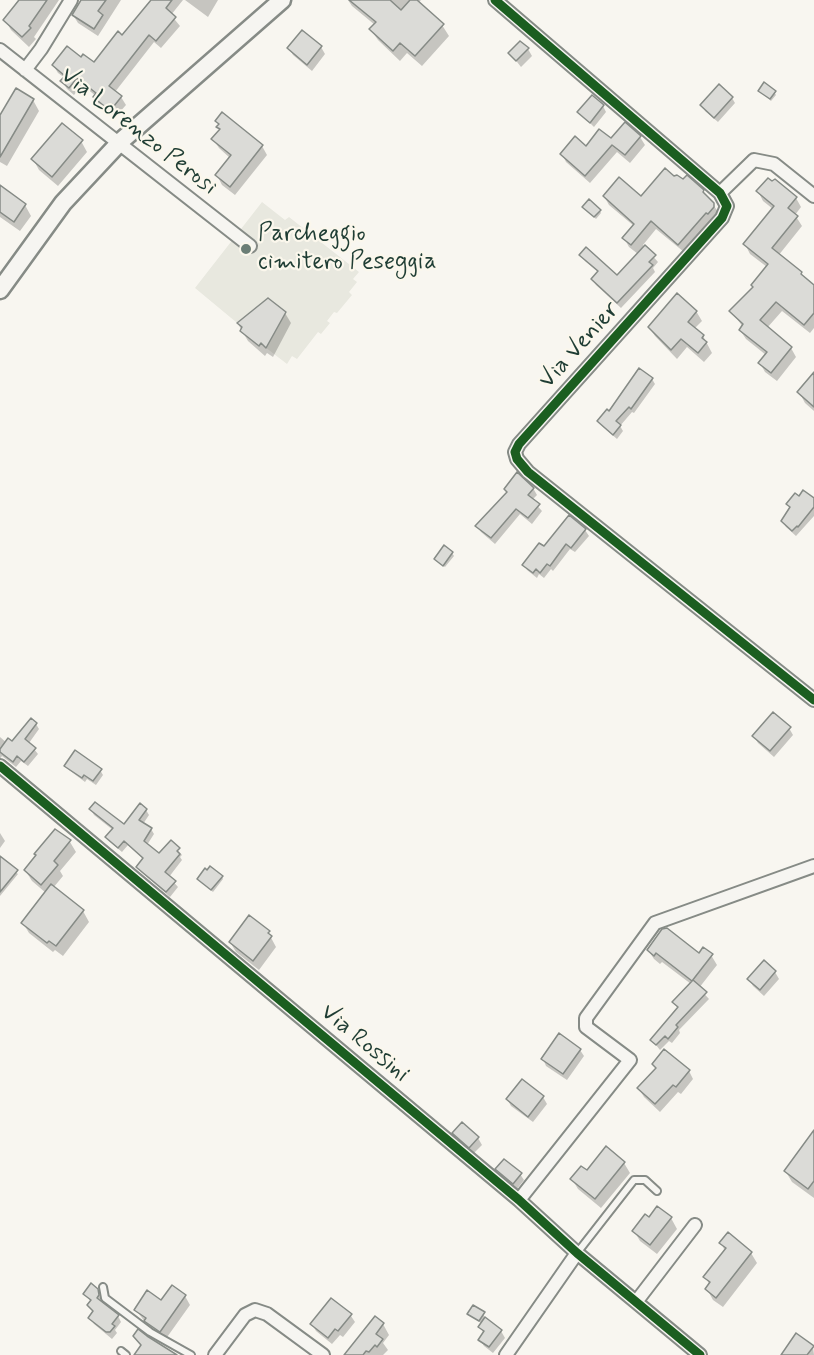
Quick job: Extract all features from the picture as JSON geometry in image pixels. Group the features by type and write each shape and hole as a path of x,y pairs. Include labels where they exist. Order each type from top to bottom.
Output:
{"main road":[{"path":"0,290 63,203 118,144 282,0"}],"street":[{"path":"25,70 41,49 71,0"},
{"path":"495,0 720,193 754,160 774,164 814,196"},
{"name":"Via Lorenzo Perosi","path":"0,50 250,246"},
{"name":"Via Venier","path":"720,193 727,206 722,218 519,444 515,452 517,459 528,472 814,700"},
{"name":"Via Rossini","path":"0,766 519,1200 577,1253 700,1355"},
{"path":"519,1200 630,1060 586,1027 586,1018 655,923 814,866"},
{"path":"636,1302 695,1225"},
{"path":"506,1355 577,1253"},
{"path":"215,1355 245,1315 255,1310 267,1314 323,1355"}],"lane":[{"path":"577,1253 633,1180 645,1180 657,1191"},
{"path":"103,1287 105,1298 141,1325 192,1355"}],"shaded area":[{"path":"262,202 285,220 289,217 359,272 353,279 357,282 349,292 352,295 337,313 334,312 327,321 330,323 321,334 318,332 297,359 292,356 287,364 240,331 242,327 195,288"}],"building":[{"path":"19,0 47,0 29,26 31,28 22,37 3,20"},
{"path":"81,0 106,0 98,11 103,15 94,29 72,15"},
{"path":"151,0 172,0 166,8 176,17 156,41 149,35 109,86 122,96 114,106 112,104 108,109 93,97 96,93 77,78 69,88 60,81 65,76 52,65 67,46 81,57 83,54 94,62 118,31 122,35"},
{"path":"349,0 390,0 401,10 410,0 417,0 444,24 415,56 400,43 393,51 369,29 376,22"},
{"path":"302,30 322,46 307,65 287,48"},
{"path":"520,41 529,48 516,61 508,53"},
{"path":"764,82 776,91 770,99 758,91"},
{"path":"719,84 733,97 714,118 700,105"},
{"path":"16,88 34,99 0,157 0,115"},
{"path":"592,95 604,105 590,123 577,112"},
{"path":"222,112 263,145 230,187 215,175 231,155 211,139 220,129 216,127 219,124 215,121"},
{"path":"625,122 641,136 625,155 612,145 585,176 560,154 575,136 586,146 599,129 611,138"},
{"path":"62,123 83,140 52,177 31,159"},
{"path":"665,168 674,176 677,175 683,179 687,175 704,190 703,192 714,203 714,207 678,245 651,221 631,245 622,238 634,224 603,196 619,177 641,196"},
{"path":"768,178 772,181 775,179 797,197 788,208 798,216 772,248 802,272 801,274 814,285 814,313 804,325 776,302 760,320 792,347 771,373 758,363 767,352 739,330 743,324 729,311 753,287 751,285 768,264 743,244 774,206 756,191"},
{"path":"0,185 26,204 14,222 0,212"},
{"path":"589,199 601,210 594,217 582,207"},
{"path":"645,245 656,255 649,262 653,265 617,303 591,279 598,271 579,255 586,247 617,275"},
{"path":"677,293 697,311 688,322 704,335 702,338 707,342 698,353 681,339 671,350 648,327"},
{"path":"268,298 286,312 266,348 261,343 259,346 240,331 242,327 237,323"},
{"path":"639,368 653,378 631,409 629,407 616,421 621,425 613,435 597,421 607,409 609,411"},
{"path":"814,372 814,407 797,392"},
{"path":"517,472 534,488 528,495 540,504 528,518 516,509 491,538 475,526 507,492 504,489"},
{"path":"803,490 814,498 814,507 792,531 781,521 790,507 786,504 795,493 799,496"},
{"path":"569,515 586,529 571,548 566,544 550,566 547,564 540,573 536,569 533,573 522,565 539,543 544,546"},
{"path":"444,545 453,552 443,566 434,559"},
{"path":"773,712 791,727 770,751 752,736"},
{"path":"31,718 37,723 25,739 36,748 24,762 17,756 13,762 0,752 0,749 8,738 12,741"},
{"path":"75,750 102,769 93,781 84,775 82,778 64,766"},
{"path":"95,802 124,824 140,803 147,809 139,820 152,828 144,841 159,853 171,840 180,848 177,851 180,854 165,872 176,881 166,892 136,867 143,858 124,841 118,848 105,837 113,828 89,809"},
{"path":"55,829 71,840 54,861 58,865 41,885 24,870"},
{"path":"0,856 18,870 0,892"},
{"path":"210,866 223,876 211,890 197,879 205,868 207,870"},
{"path":"51,884 84,910 56,946 49,941 47,943 21,923"},
{"path":"249,915 270,931 268,933 272,936 253,961 229,942"},
{"path":"667,928 699,953 703,947 713,954 692,981 656,953 654,956 647,950 662,929"},
{"path":"764,960 776,971 760,990 747,979"},
{"path":"693,980 707,992 676,1025 678,1027 668,1039 665,1036 656,1045 650,1040 678,1007 672,1002"},
{"path":"559,1033 581,1049 563,1074 541,1059"},
{"path":"664,1049 690,1070 676,1087 673,1085 655,1104 637,1088 656,1068 652,1064"},
{"path":"522,1079 544,1096 528,1117 506,1099"},
{"path":"462,1122 479,1137 469,1148 452,1133"},
{"path":"814,1130 814,1181 808,1189 784,1171"},
{"path":"606,1146 625,1162 595,1199 570,1179 581,1166 587,1170"},
{"path":"504,1159 522,1173 513,1184 495,1169"},
{"path":"657,1206 672,1217 650,1245 632,1231 645,1214 649,1217"},
{"path":"728,1232 752,1252 716,1298 705,1289 710,1282 703,1277 726,1248 719,1243"},
{"path":"91,1283 98,1289 97,1298 119,1315 112,1324 115,1326 110,1332 106,1332 88,1318 93,1311 87,1305 91,1300 83,1294"},
{"path":"172,1285 186,1295 160,1332 144,1321 146,1318 134,1310 147,1290 161,1300"},
{"path":"331,1298 352,1314 338,1331 335,1329 328,1338 310,1324"},
{"path":"473,1305 485,1312 479,1321 467,1314"},
{"path":"375,1316 384,1323 376,1334 383,1339 377,1347 375,1345 363,1355 344,1355"},
{"path":"485,1317 502,1330 489,1347 478,1340 484,1331 478,1327"},
{"path":"138,1329 177,1355 134,1355 141,1345 133,1336"},
{"path":"796,1333 814,1346 807,1355 781,1355"}],"cycle path":[{"path":"495,0 720,193 727,206 722,218 519,444 515,452 517,459 528,472 814,700"},
{"path":"0,766 519,1200 577,1253 700,1355"}],"place":[{"name":"Parcheggio cimitero Peseggia","path":"246,249"}]}
